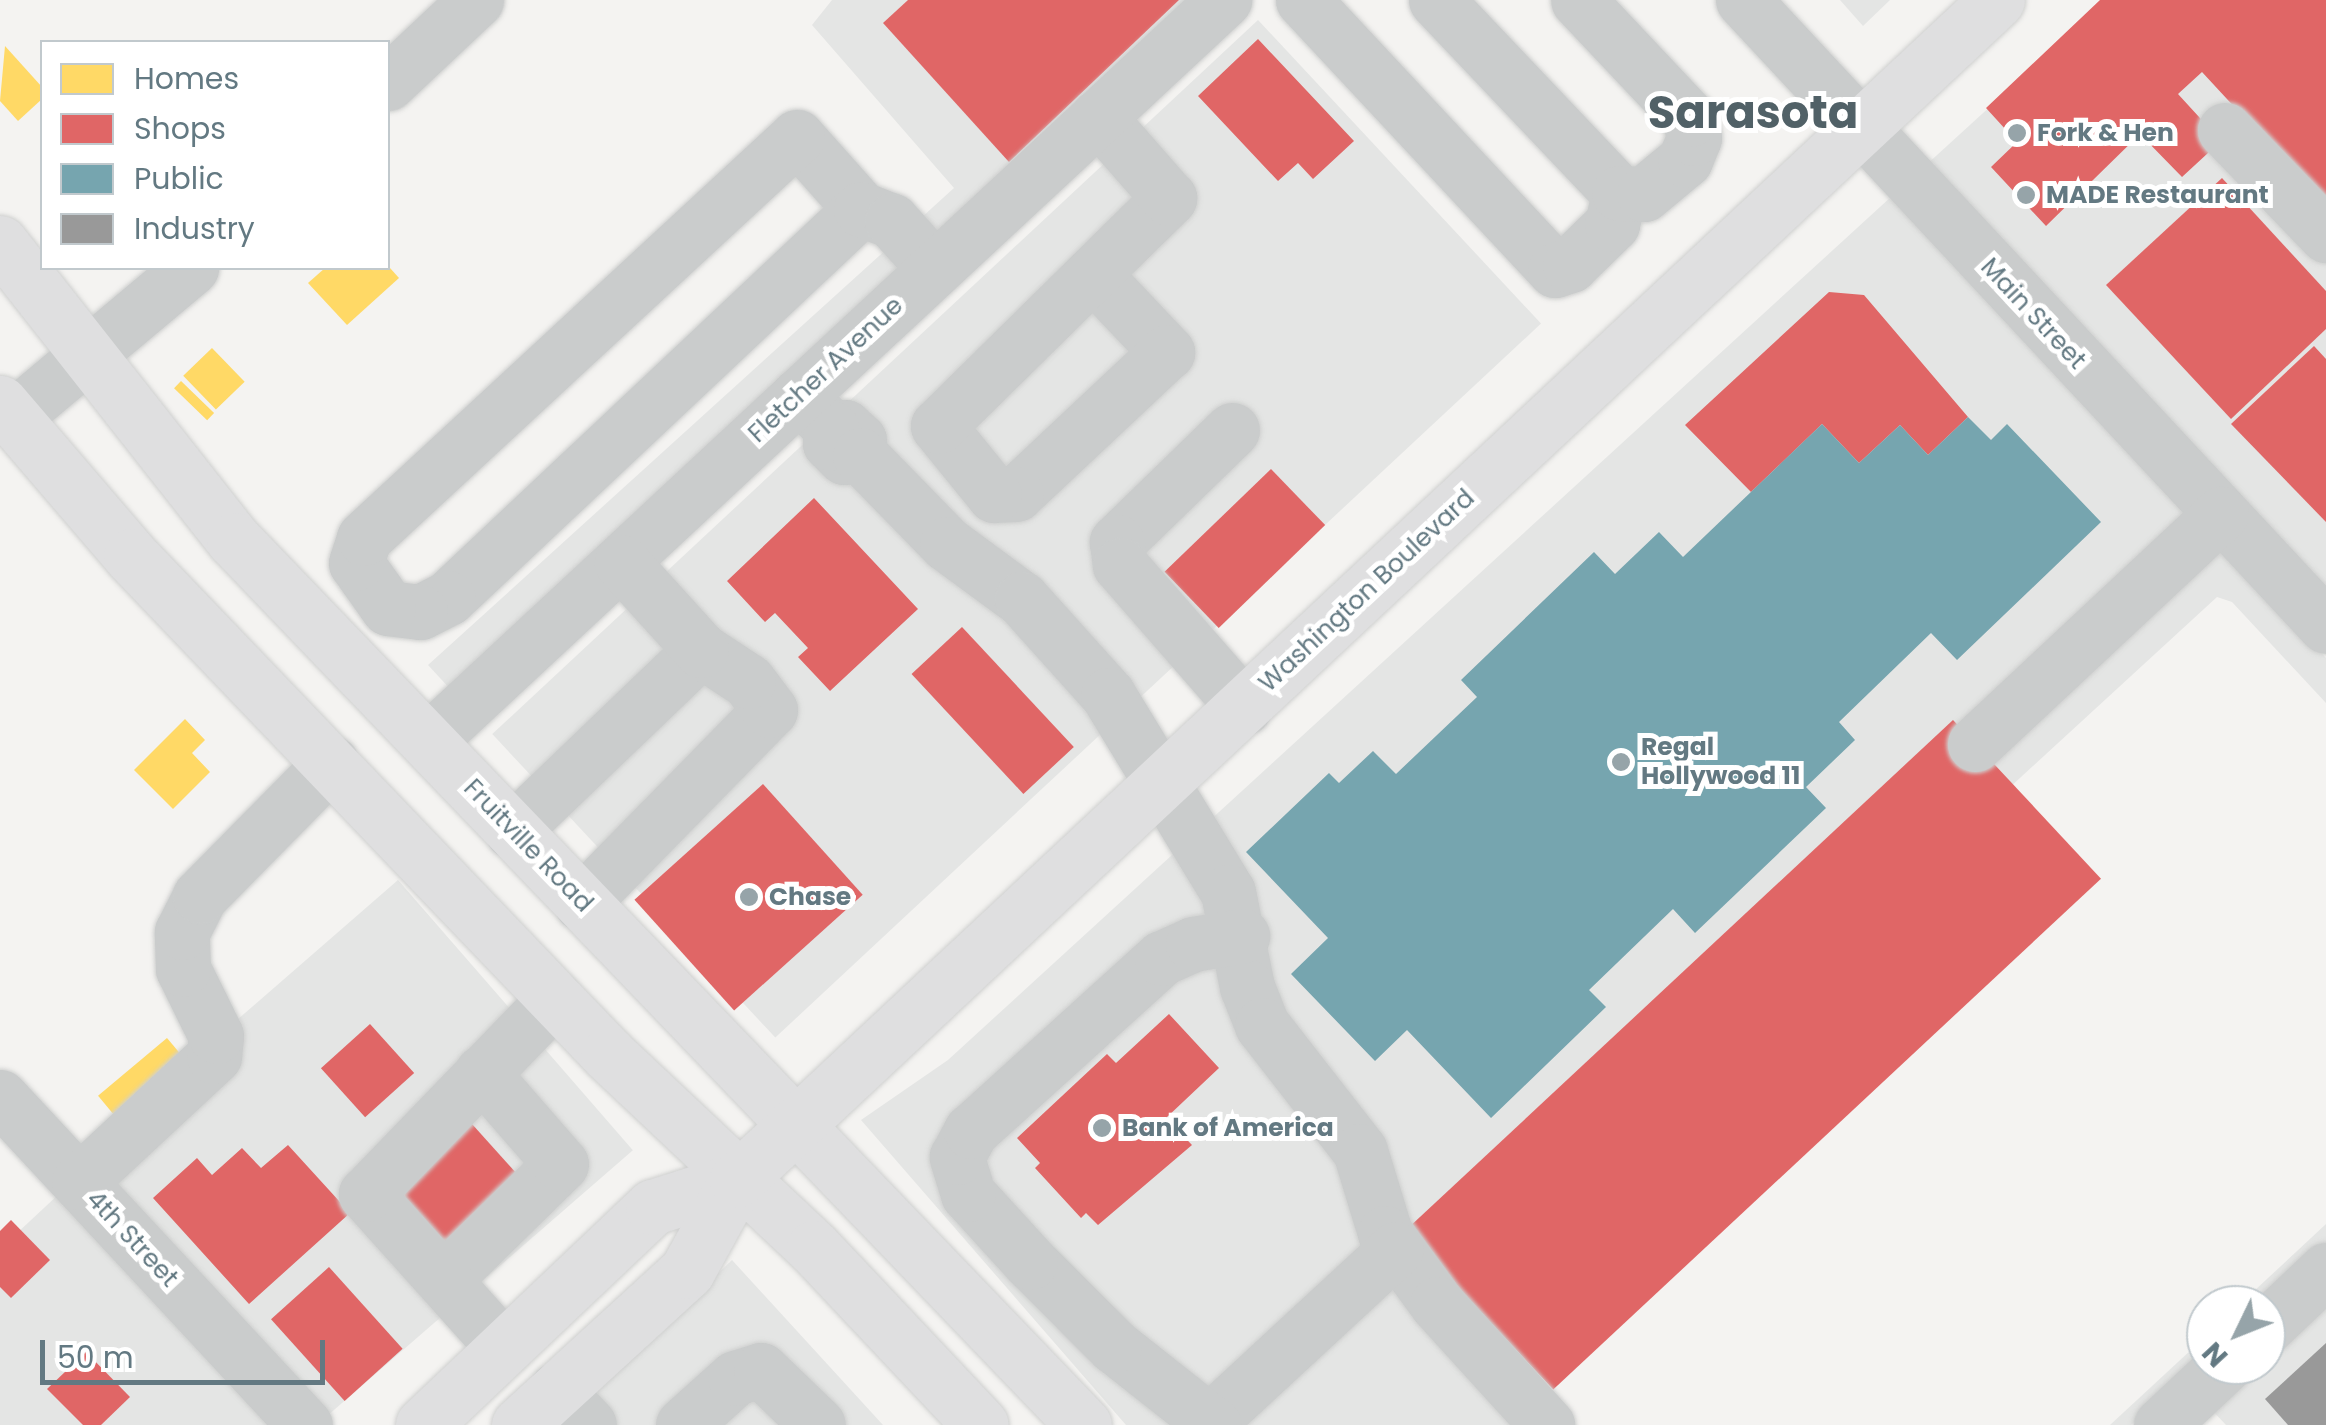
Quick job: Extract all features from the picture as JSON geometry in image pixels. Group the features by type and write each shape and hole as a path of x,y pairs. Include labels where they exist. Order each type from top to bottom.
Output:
{"main road":[{"name":"Washington Boulevard","path":"555,1413 687,1271 737,1180 1997,0"},
{"name":"Fruitville Road","path":"0,243 85,358 234,540 1084,1425"},
{"path":"6,410 131,556 555,998 737,1180 814,1248 981,1425"},
{"name":"Washington Boulevard","path":"423,1425 653,1207 737,1180"}],"street":[{"path":"390,81 476,0"},
{"name":"Fletcher Avenue","path":"428,741 622,563 830,426 925,278 1224,0"},
{"path":"1303,0 1556,270 1570,264 1612,224 1619,193"},
{"path":"1436,0 1619,193 1644,194 1685,160 1694,138 1690,120 1578,0"},
{"name":"Main Street","path":"1743,0 2326,626"},
{"path":"1093,274 1169,198 1098,117"},
{"path":"2225,130 2326,235"},
{"path":"860,208 480,570 420,612 388,608 356,562 364,538 797,137 860,208 892,222 925,278"},
{"path":"6,410 85,358 188,270"},
{"path":"830,426 947,544 1022,599 1108,695 1158,787 1222,881 1242,936 1247,987 1262,1025 1360,1151 1396,1249 1547,1425"},
{"path":"1232,430 1117,542 1120,565 1244,707"},
{"path":"1975,744 2221,514"},
{"path":"581,902 769,716 757,689 701,650 622,563"},
{"path":"480,570 506,577 542,634"},
{"path":"512,831 701,650"},
{"path":"80,1182 214,1056 216,1036 183,969 182,932 200,896 331,762"},
{"path":"1242,936 1193,944 1162,958 971,1131 958,1157 968,1194 1114,1346 1212,1423 1396,1249"},
{"path":"504,1348 366,1194 555,998"},
{"path":"444,1280 560,1164 482,1073"},
{"name":"4th Street","path":"0,1096 305,1425"},
{"path":"2286,1308 2326,1270"},
{"path":"682,1425 735,1378 760,1370 818,1425"},
{"path":"2179,1419 2208,1385"}],"shaded area":[{"path":"832,0 1195,0 452,691 428,665 954,188 812,25"},
{"path":"1840,0 1890,0 1863,26"},
{"path":"2107,0 2326,0 2326,594 1925,166"},
{"path":"1258,20 1541,324 775,1038 492,734"},
{"path":"1892,196 2326,658 2326,703 2232,602 2217,597 2008,789 2076,880 1542,1378 1537,1387 1561,1425 1126,1425 861,1120 948,1060"},
{"path":"398,880 633,1150 318,1424 83,1154"},
{"path":"60,1193 275,1425 0,1425 0,1249"},
{"path":"2326,1224 2326,1243 2281,1285 2260,1285"},
{"path":"732,1260 883,1425 560,1425"},
{"path":"2326,1297 2326,1425 2226,1425 2209,1407 2233,1385 2286,1385 2286,1335"},
{"path":"2186,1355 2186,1374 2131,1425 2110,1425"}],"building: Homes":[{"path":"5,46 40,85 40,101 18,121 0,101"},
{"path":"390,268 399,278 347,325 308,283 323,270"},
{"path":"212,348 245,382 216,410 183,376"},
{"path":"181,381 214,413 207,420 174,388"},
{"path":"185,719 205,740 192,753 210,772 173,809 134,770"},
{"path":"167,1038 189,1065 121,1123 98,1096"}],"building: Shops":[{"path":"908,0 1179,0 1009,162 883,23"},
{"path":"2100,0 2326,0 2326,206 2202,72 2178,94 2221,141 2182,177 2140,134 2046,226 1991,167 2017,142 1986,108"},
{"path":"1258,39 1354,141 1313,179 1298,163 1278,181 1198,96"},
{"path":"2222,178 2326,291 2326,329 2231,419 2106,285"},
{"path":"1829,292 1864,295 1968,417 1928,455 1900,425 1859,463 1822,424 1751,492 1685,425"},
{"path":"2314,346 2326,359 2326,522 2231,424"},
{"path":"1271,469 1325,525 1219,628 1165,572"},
{"path":"814,498 918,609 830,691 798,657 808,648 775,613 765,622 727,581"},
{"path":"962,627 1074,747 1023,794 912,674"},
{"path":"1953,720 2101,879 1553,1390 1405,1231"},
{"name":"Chase","path":"763,784 863,895 734,1010 634,900"},
{"name":"Bank of America","path":"1169,1014 1219,1068 1166,1118 1192,1145 1098,1225 1086,1213 1081,1218 1035,1168 1040,1163 1017,1138 1107,1054 1116,1063"},
{"path":"370,1024 414,1073 365,1117 321,1068"},
{"path":"472,1124 520,1178 442,1248 394,1194"},
{"path":"288,1145 350,1213 249,1304 153,1198 197,1158 212,1175 242,1148 261,1168"},
{"path":"11,1220 50,1260 11,1298 0,1287 0,1231"},
{"path":"329,1267 403,1349 345,1401 271,1319"},
{"path":"86,1352 130,1397 101,1425 83,1425 47,1389"}],"building: Public":[{"name":"Regal Hollywood 11","path":"1968,417 1991,440 2007,424 2101,522 1957,660 1931,633 1839,722 1855,740 1806,787 1826,808 1695,933 1673,909 1589,990 1606,1007 1491,1118 1407,1030 1375,1061 1291,974 1328,938 1246,852 1329,773 1339,783 1373,751 1396,774 1477,697 1461,680 1594,552 1615,574 1659,532 1683,557 1822,424 1859,463 1900,425 1928,455"}],"building: Industry":[{"path":"2326,1343 2326,1425 2288,1425 2265,1399 2280,1385 2286,1385 2286,1380"}],"place":[{"name":"Fork & Hen","path":"2017,133"},
{"name":"MADE Restaurant","path":"2026,195"},
{"name":"Regal Hollywood 11","path":"1621,762"},
{"name":"Chase","path":"749,897"},
{"name":"Bank of America","path":"1102,1128"}],"district":[{"name":"Sarasota","path":"1753,113"}]}
